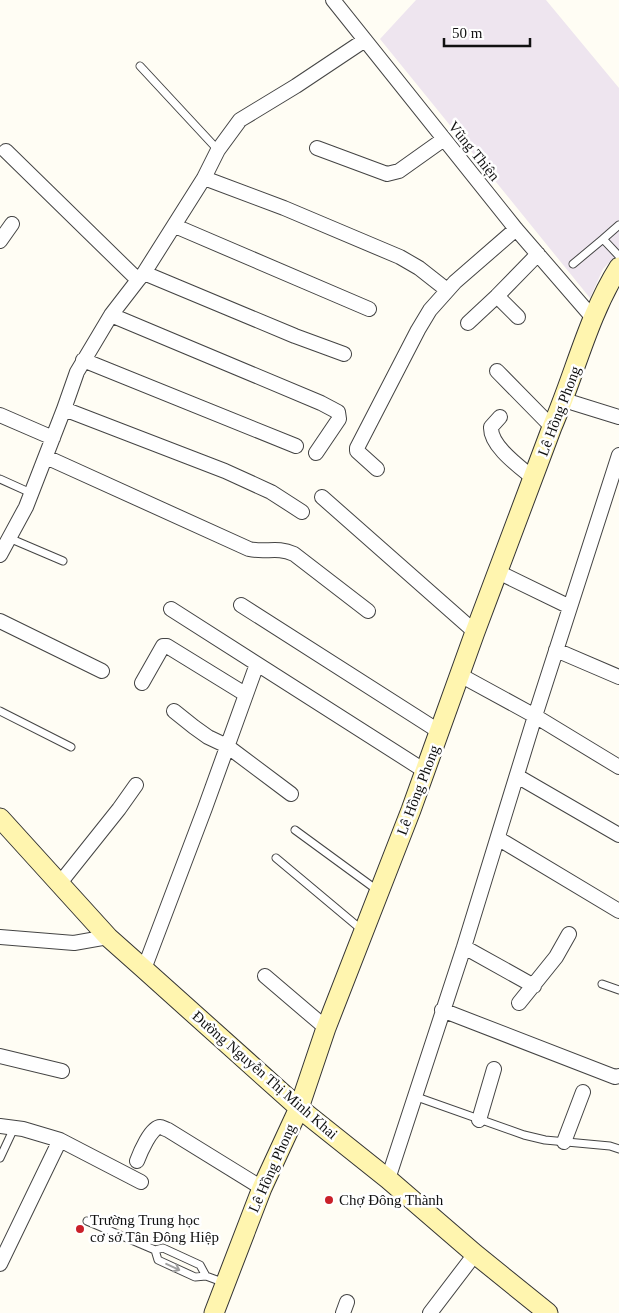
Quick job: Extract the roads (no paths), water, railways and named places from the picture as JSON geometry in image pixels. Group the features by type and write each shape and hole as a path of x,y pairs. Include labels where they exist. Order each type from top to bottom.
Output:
{"main road":[{"name":"Lê Hồng Phong","path":"214,1313 262,1188 299,1108 326,1028 380,892 552,427 602,298 619,267"},
{"name":"Đường Nguyễn Thị Minh Khai","path":"0,818 108,937 299,1108 388,1179 475,1254 548,1313"}],"street":[{"name":"Vũng Thiện","path":"333,0 516,229 594,318"},
{"path":"0,555 26,507 73,381 83,360 111,315 141,276 175,226 204,178 218,150 240,120 296,86 365,40"},
{"path":"317,148 387,174 399,171 444,139"},
{"path":"3,146 141,276 344,354"},
{"path":"204,178 284,208 400,258 419,268 447,290"},
{"path":"0,241 12,224"},
{"path":"175,226 369,308"},
{"path":"377,469 360,455 357,448 418,330 430,310 447,290 516,229"},
{"path":"468,323 498,296 538,254"},
{"path":"498,296 518,317"},
{"path":"111,315 312,399 338,412 339,419 316,453"},
{"path":"83,360 296,446"},
{"path":"497,371 552,427"},
{"path":"564,400 619,417"},
{"path":"64,409 232,474 270,492 302,512"},
{"path":"0,415 53,438"},
{"path":"500,417 492,427 493,438 507,456 534,478"},
{"path":"388,1179 499,839 535,716 619,455"},
{"path":"46,457 249,548 260,551 284,549 294,554 368,611"},
{"path":"322,497 475,632"},
{"path":"498,572 570,607"},
{"path":"241,605 440,732"},
{"path":"171,609 425,771"},
{"path":"0,621 102,671"},
{"path":"142,683 159,651 163,646 167,646 246,694"},
{"path":"556,650 619,677"},
{"path":"144,969 257,664"},
{"path":"460,675 535,716 619,767"},
{"path":"174,711 208,737 227,746 291,794"},
{"path":"517,776 619,835"},
{"path":"60,884 136,785"},
{"path":"499,839 619,911"},
{"path":"519,1003 556,957 569,934"},
{"path":"0,937 74,943 108,937"},
{"path":"464,947 534,986"},
{"path":"265,976 326,1028"},
{"path":"442,1010 619,1076"},
{"path":"0,1056 62,1071"},
{"path":"479,1120 494,1069"},
{"path":"564,1142 583,1092"},
{"path":"0,1126 60,1140 141,1182"},
{"path":"137,1161 144,1143 155,1128 159,1127 168,1130 262,1188"},
{"path":"0,1264 60,1140"},
{"path":"430,1313 475,1254"}],"lane":[{"path":"140,66 218,150"},
{"path":"574,264 619,225"},
{"path":"603,239 619,256"},
{"path":"0,479 31,493"},
{"path":"9,538 63,562"},
{"path":"0,711 71,747"},
{"path":"295,830 380,892"},
{"path":"276,858 364,932"},
{"path":"602,984 619,990"},
{"path":"414,1096 524,1135 545,1140 619,1148"},
{"path":"0,1158 14,1128"},
{"path":"87,1221 154,1250 163,1248 200,1265 206,1276"},
{"path":"154,1250 158,1260 196,1277 206,1276 225,1284"}],"place":[{"name":"Chợ Đông Thành","path":"329,1200"},
{"name":"Trường Trung học cơ sở Tân Đông Hiệp","path":"80,1229"}]}
